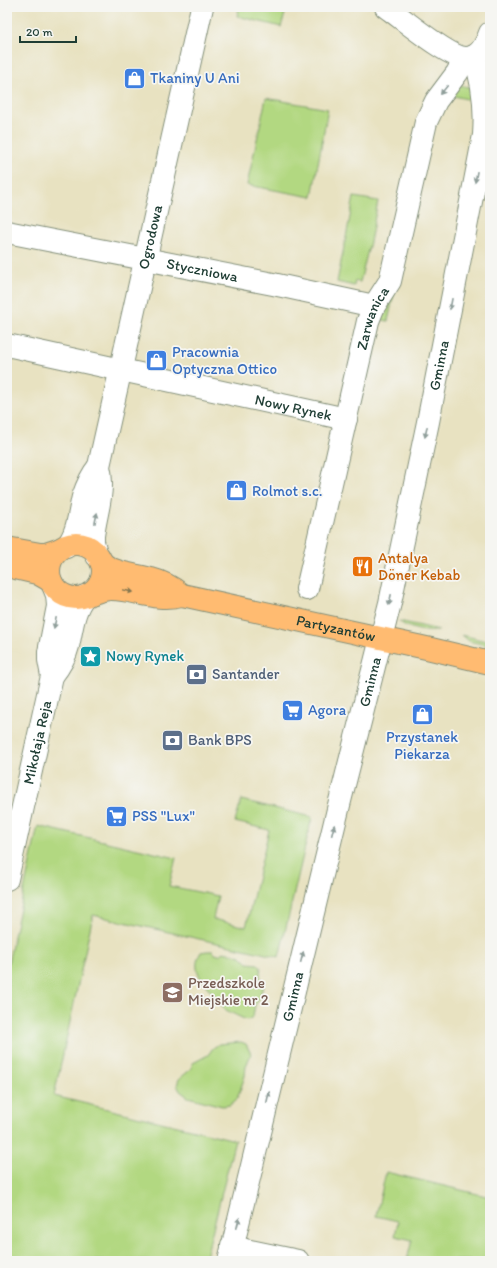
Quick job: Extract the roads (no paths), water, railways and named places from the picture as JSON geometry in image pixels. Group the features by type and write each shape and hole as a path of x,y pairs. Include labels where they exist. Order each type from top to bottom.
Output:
{"main road":[{"path":"7,548 46,554 63,548 77,544 89,548 99,559 102,569 100,583 96,589 87,595 70,597 57,591 52,583 49,572 50,563 54,555 63,548"},
{"name":"Partyzantów","path":"99,559 114,570 167,584 182,595 490,663"},
{"path":"7,566 37,573 52,583"},
{"name":"Partyzantów","path":"87,595 100,590 111,589 158,597 173,597 182,595"}],"street":[{"name":"Ogrodowa","path":"63,548 69,543 74,534 83,496 89,481 99,466 202,7"},
{"path":"386,7 456,56 470,57 483,48 490,33"},
{"name":"Zarwanica","path":"307,590 368,321 374,306 390,281 426,122 432,106 470,57"},
{"name":"Gminna","path":"231,1253 380,638 390,603 424,437 484,135 485,121 483,94 478,69 470,57"},
{"name":"Styczniowa","path":"7,232 273,284 374,306"},
{"name":"Nowy Rynek","path":"7,345 346,419"},
{"name":"Ogrodowa","path":"99,466 102,490 93,536 93,542 99,559"},
{"name":"Mikołaja Reja","path":"52,583 58,606 49,652 52,676"},
{"name":"Mikołaja Reja","path":"7,879 52,676 62,662 68,646 77,609 87,595"},
{"path":"231,1253 245,1250 298,1261"}],"place":[{"name":"Tkaniny U Ani","path":"135,78"},
{"name":"Pracownia Optyczna Ottico","path":"157,361"},
{"name":"Rolmot s.c.","path":"236,491"},
{"name":"Antalya Döner Kebab","path":"362,567"},
{"name":"Nowy Rynek","path":"90,656"},
{"name":"Santander","path":"197,674"},
{"name":"Agora","path":"292,710"},
{"name":"Przystanek Piekarza","path":"422,714"},
{"name":"Bank BPS","path":"172,740"},
{"name":"PSS \"Lux\"","path":"116,816"},
{"name":"Przedszkole Miejskie nr 2","path":"173,992"}]}
